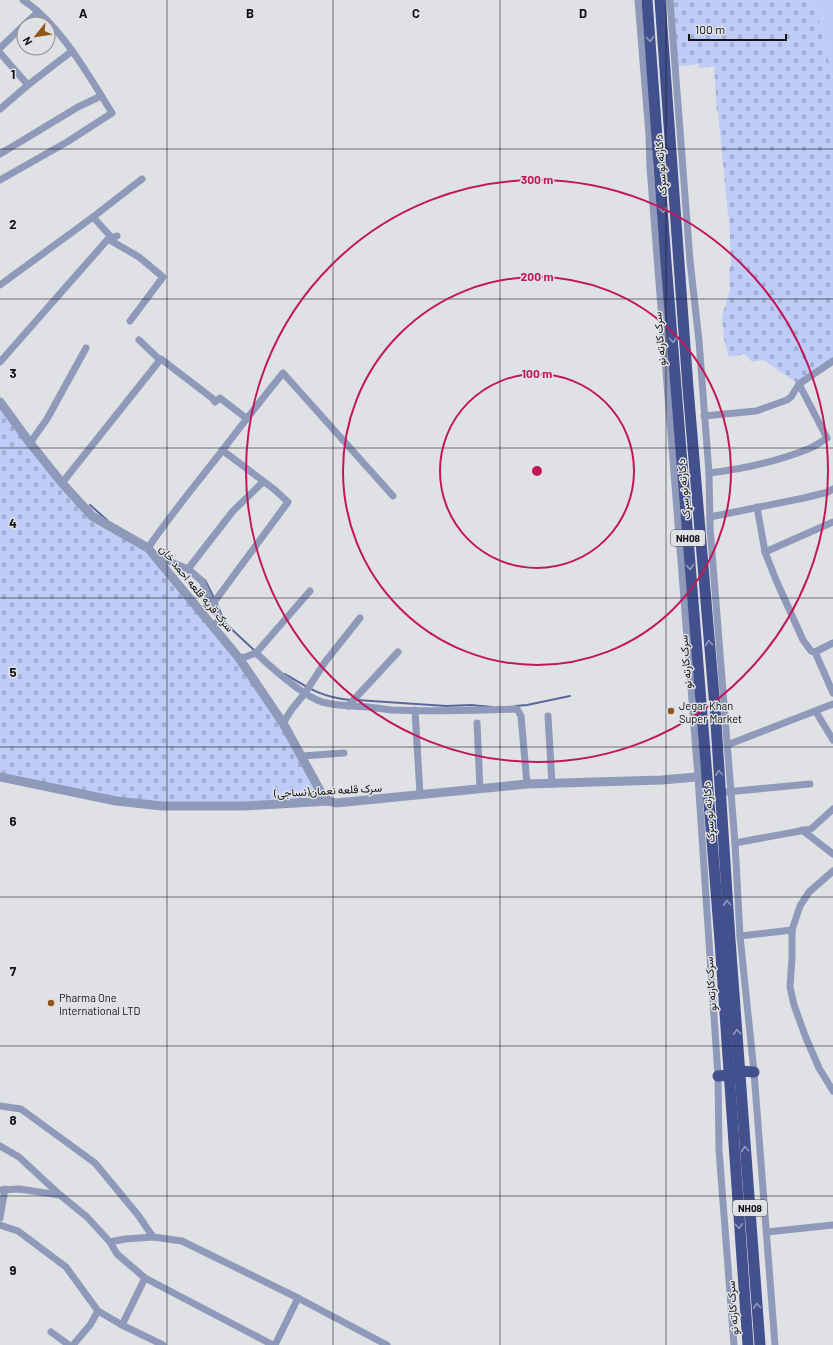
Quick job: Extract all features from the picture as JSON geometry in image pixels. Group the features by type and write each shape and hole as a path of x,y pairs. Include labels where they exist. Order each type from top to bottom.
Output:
{"highway":[{"name":"سرک کارته نو","path":"648,0 666,262 704,737 702,776 735,1073 737,1115 736,1176 748,1345"},
{"name":"د کارته نو سړک","path":"660,0 688,388 715,661 717,736 725,792 735,1073"},
{"path":"655,97 668,95"},
{"path":"704,737 717,736"},
{"path":"718,1076 754,1072"},
{"name":"سرک کارته نو","path":"737,1115 747,1172 760,1345"},
{"path":"736,1176 747,1172"}],"street":[{"path":"0,180 68,142 112,113 72,51 38,12 23,0"},
{"path":"638,0 668,402 702,776 718,1076 720,1150 734,1345"},
{"path":"670,0 690,261 709,473 715,661 727,745 725,792 735,843 740,936 754,1072 775,1345"},
{"path":"34,16 38,12"},
{"path":"0,48 16,33"},
{"path":"0,109 72,51"},
{"path":"0,53 28,85"},
{"path":"0,154 78,107 101,96"},
{"path":"0,285 142,180"},
{"path":"93,217 113,238 163,277 130,321"},
{"path":"0,362 113,238"},
{"path":"139,340 160,360 161,359 212,398 215,402 220,398 246,418"},
{"path":"30,443 47,419 86,348"},
{"path":"62,483 160,360"},
{"path":"704,416 756,410 788,400 799,384 833,361"},
{"path":"214,627 220,618 212,605 202,581 188,569 150,551 166,522 246,418 283,373 393,496"},
{"path":"709,473 739,469 767,462 809,449 827,438 799,384"},
{"name":"سرک قریه قلعه احمد خان","path":"0,402 62,483 92,516 150,551 214,627 239,658 283,723 323,796 329,801"},
{"path":"212,605 288,502 275,490 222,450"},
{"path":"188,569 233,511 263,482"},
{"path":"710,517 804,498 828,492 833,489"},
{"path":"757,507 765,552 803,640 811,652 815,652 833,643"},
{"path":"765,552 833,522"},
{"path":"239,658 256,653 310,591"},
{"path":"283,723 292,708 305,693 326,662 360,618"},
{"path":"348,706 398,652"},
{"path":"815,652 833,694"},
{"path":"256,653 270,666 305,693 322,702 348,706 414,710 517,709 521,716 527,784"},
{"path":"727,745 816,712 833,704"},
{"path":"414,710 420,794"},
{"path":"816,712 833,740"},
{"path":"548,716 552,784"},
{"path":"477,723 480,789"},
{"path":"302,756 344,753"},
{"name":"سرک قلعه نعمان(نساجی)","path":"0,777 116,801 162,806 244,806 329,801 336,803 365,801 420,794 527,784 662,780 702,776"},
{"path":"725,792 810,784"},
{"path":"735,843 811,829 833,809"},
{"path":"802,830 833,854"},
{"path":"833,871 809,892 800,906 792,930 790,987 794,1005 819,1068 833,1091"},
{"path":"740,936 792,930"},
{"path":"0,1106 22,1109 95,1163 138,1214 153,1237"},
{"path":"0,1146 19,1157 60,1195 87,1217 110,1242 117,1254 146,1278 274,1345 298,1298"},
{"path":"0,1218 3,1190 19,1189 60,1195"},
{"path":"0,1225 18,1231 66,1267 98,1311 122,1325 163,1345"},
{"path":"767,1232 833,1225"},
{"path":"110,1242 153,1237 182,1241 298,1298 387,1345"},
{"path":"122,1325 146,1278"},
{"path":"73,1345 90,1325 98,1311"},
{"path":"51,1332 69,1345"}],"green space":[{"path":"670,0 814,0 833,79 833,361 799,384 763,360 752,362 745,354 729,357 724,339 722,317 730,290 729,267 731,267 729,215 717,112 714,66 699,68 699,64 675,67"},
{"path":"814,0 833,0 833,79"},
{"path":"0,402 92,516 148,548 239,658 329,801 162,806 0,777"}],"waterway":[{"path":"90,505 107,520"},
{"path":"205,580 214,598"},
{"path":"216,602 225,623 255,651"},
{"path":"285,674 316,692 332,697 351,700"},
{"path":"515,706 570,696"},
{"path":"357,700 446,706 471,705 492,707"}],"place":[{"name":"Jegar Khan Super Market","path":"671,711"},
{"name":"Pharma One International LTD","path":"51,1003"}]}
